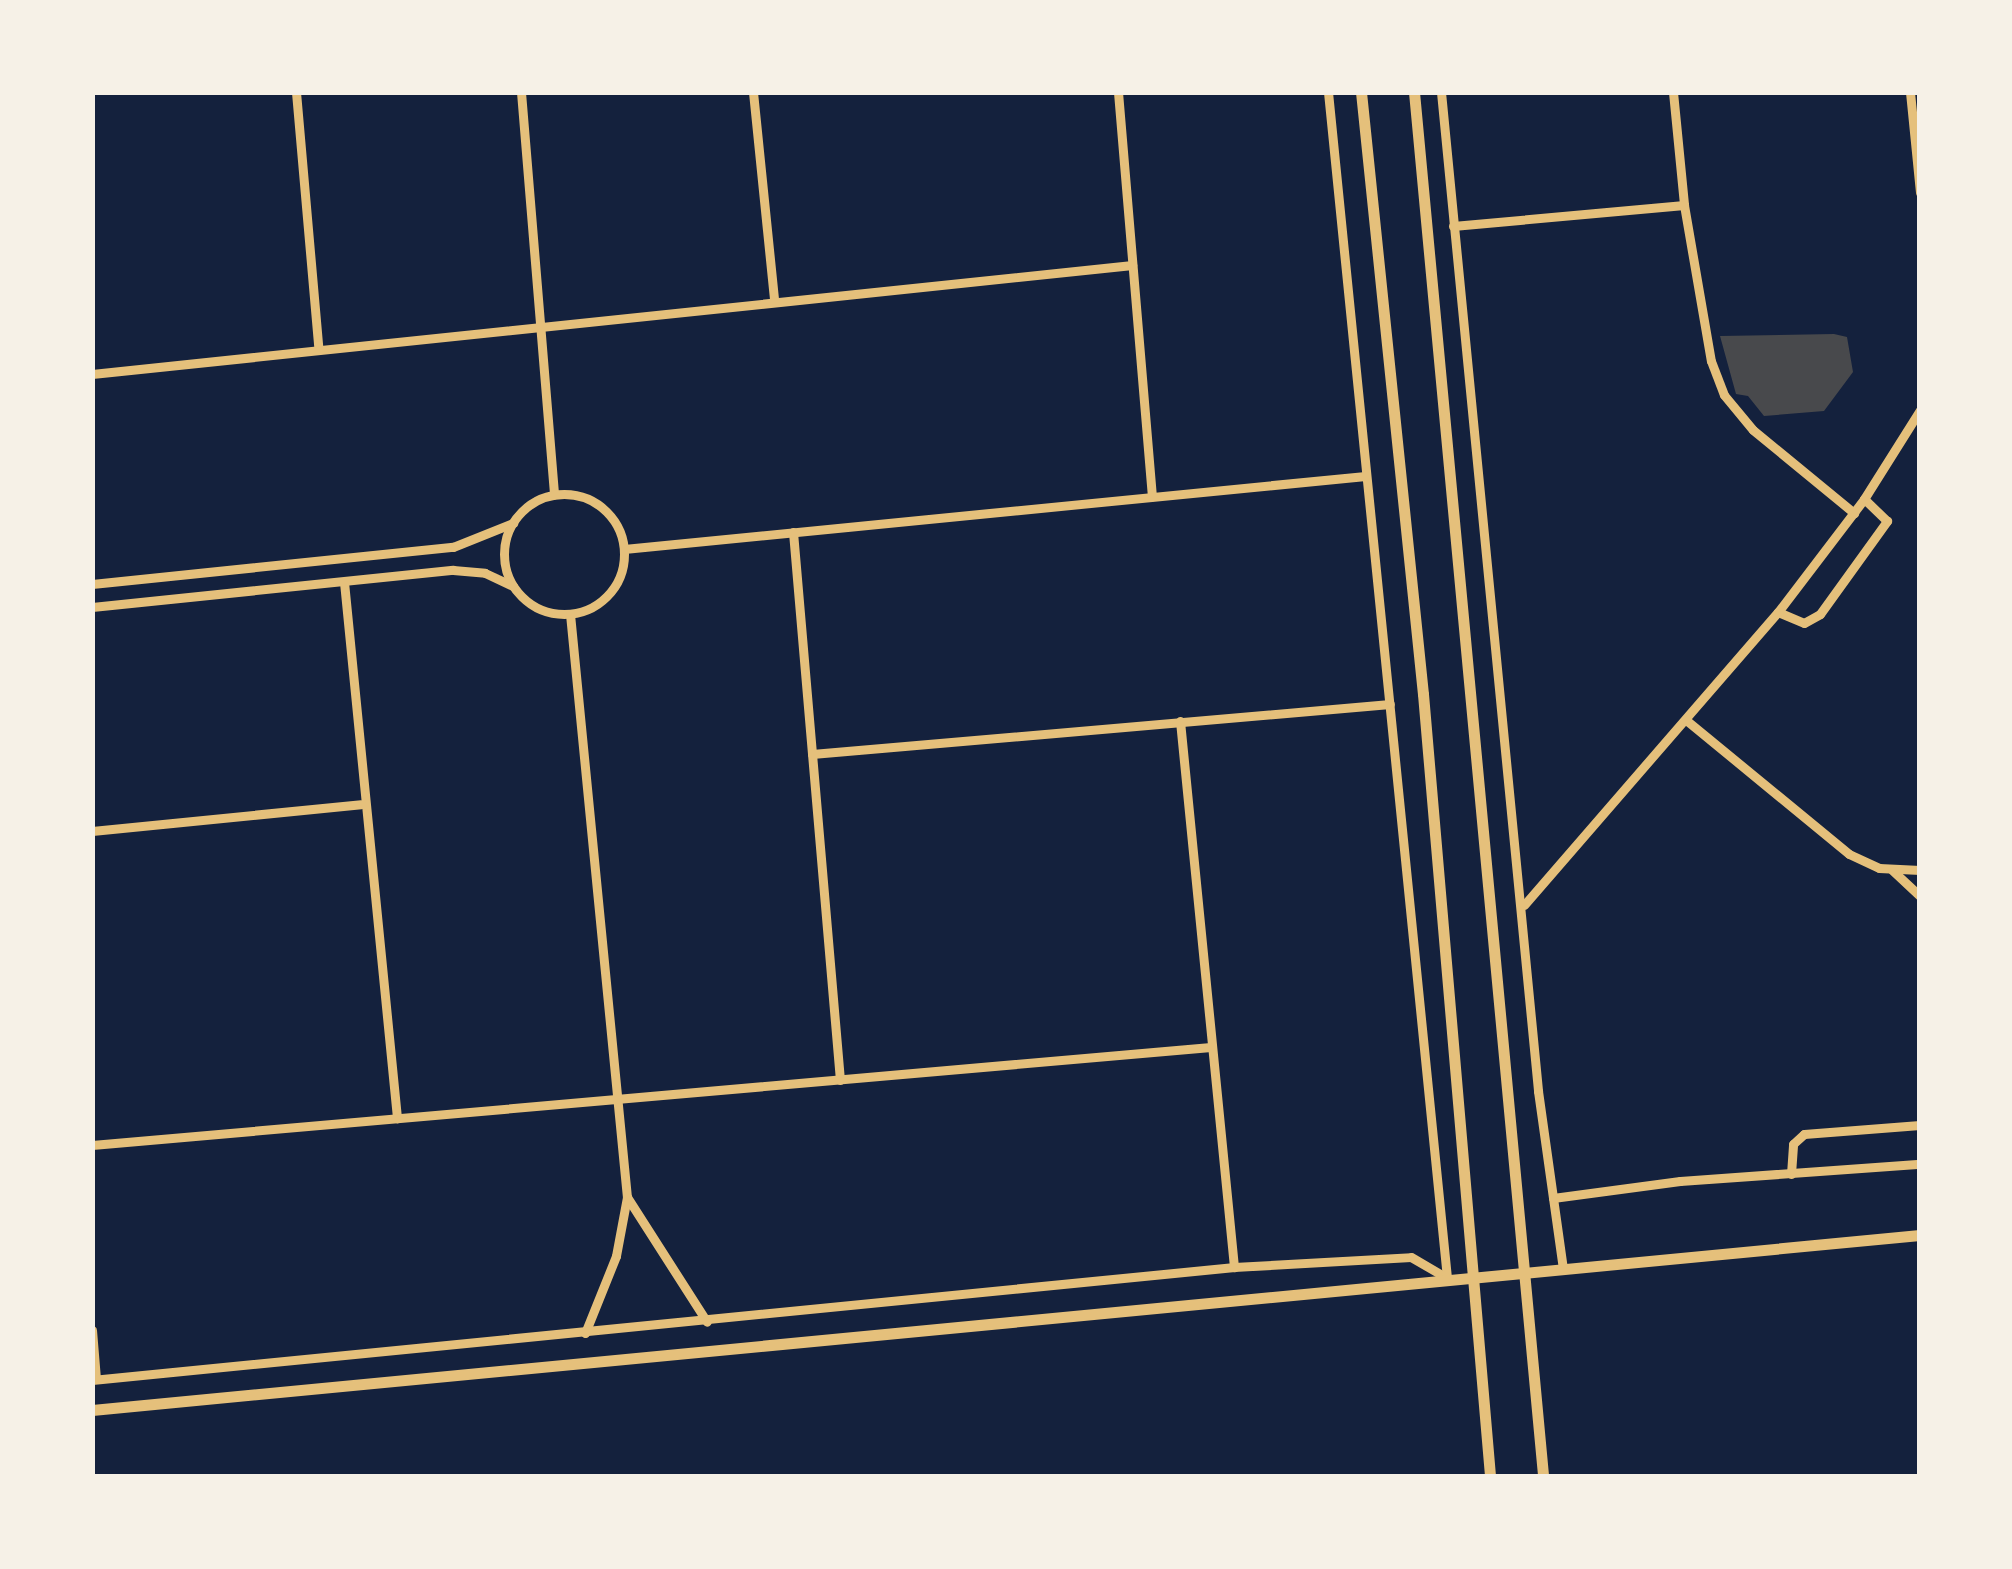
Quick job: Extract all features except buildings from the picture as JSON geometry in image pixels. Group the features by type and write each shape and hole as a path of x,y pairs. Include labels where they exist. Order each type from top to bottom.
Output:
{"street":[{"path":"296,92 318,346"},
{"path":"521,92 554,495"},
{"path":"753,92 774,298"},
{"path":"1118,92 1152,497"},
{"path":"1328,92 1447,1278"},
{"path":"1361,92 1423,694 1490,1476"},
{"path":"1414,92 1543,1476"},
{"path":"1442,92 1563,1268"},
{"path":"1673,92 1684,206 1710,361 1724,395 1753,430 1854,513"},
{"path":"1910,92 1920,192"},
{"path":"1453,226 1684,206"},
{"path":"92,374 774,298 1132,265"},
{"path":"1524,906 1778,612 1854,513 1920,410"},
{"path":"624,549 1364,476"},
{"path":"92,584 453,547 512,522 554,495 600,507 624,549 620,575 606,598 570,614 537,608 513,586 469,570 92,606"},
{"path":"1778,612 1804,623 1820,614 1887,521 1864,498"},
{"path":"512,522 504,554 513,586"},
{"path":"793,532 840,1080"},
{"path":"344,582 361,804 397,1118"},
{"path":"570,614 627,1197 616,1256 586,1333"},
{"path":"812,754 1390,704"},
{"path":"1686,720 1850,854 1892,870 1920,870"},
{"path":"1180,721 1234,1267"},
{"path":"92,831 361,804"},
{"path":"1892,870 1920,896"},
{"path":"92,1144 1211,1047"},
{"path":"1791,1174 1792,1144 1804,1134 1920,1125"},
{"path":"1553,1198 1920,1164"},
{"path":"627,1197 707,1322"},
{"path":"92,1410 1920,1235"},
{"path":"92,1330 94,1380 1234,1267 1411,1257 1447,1278"}]}
